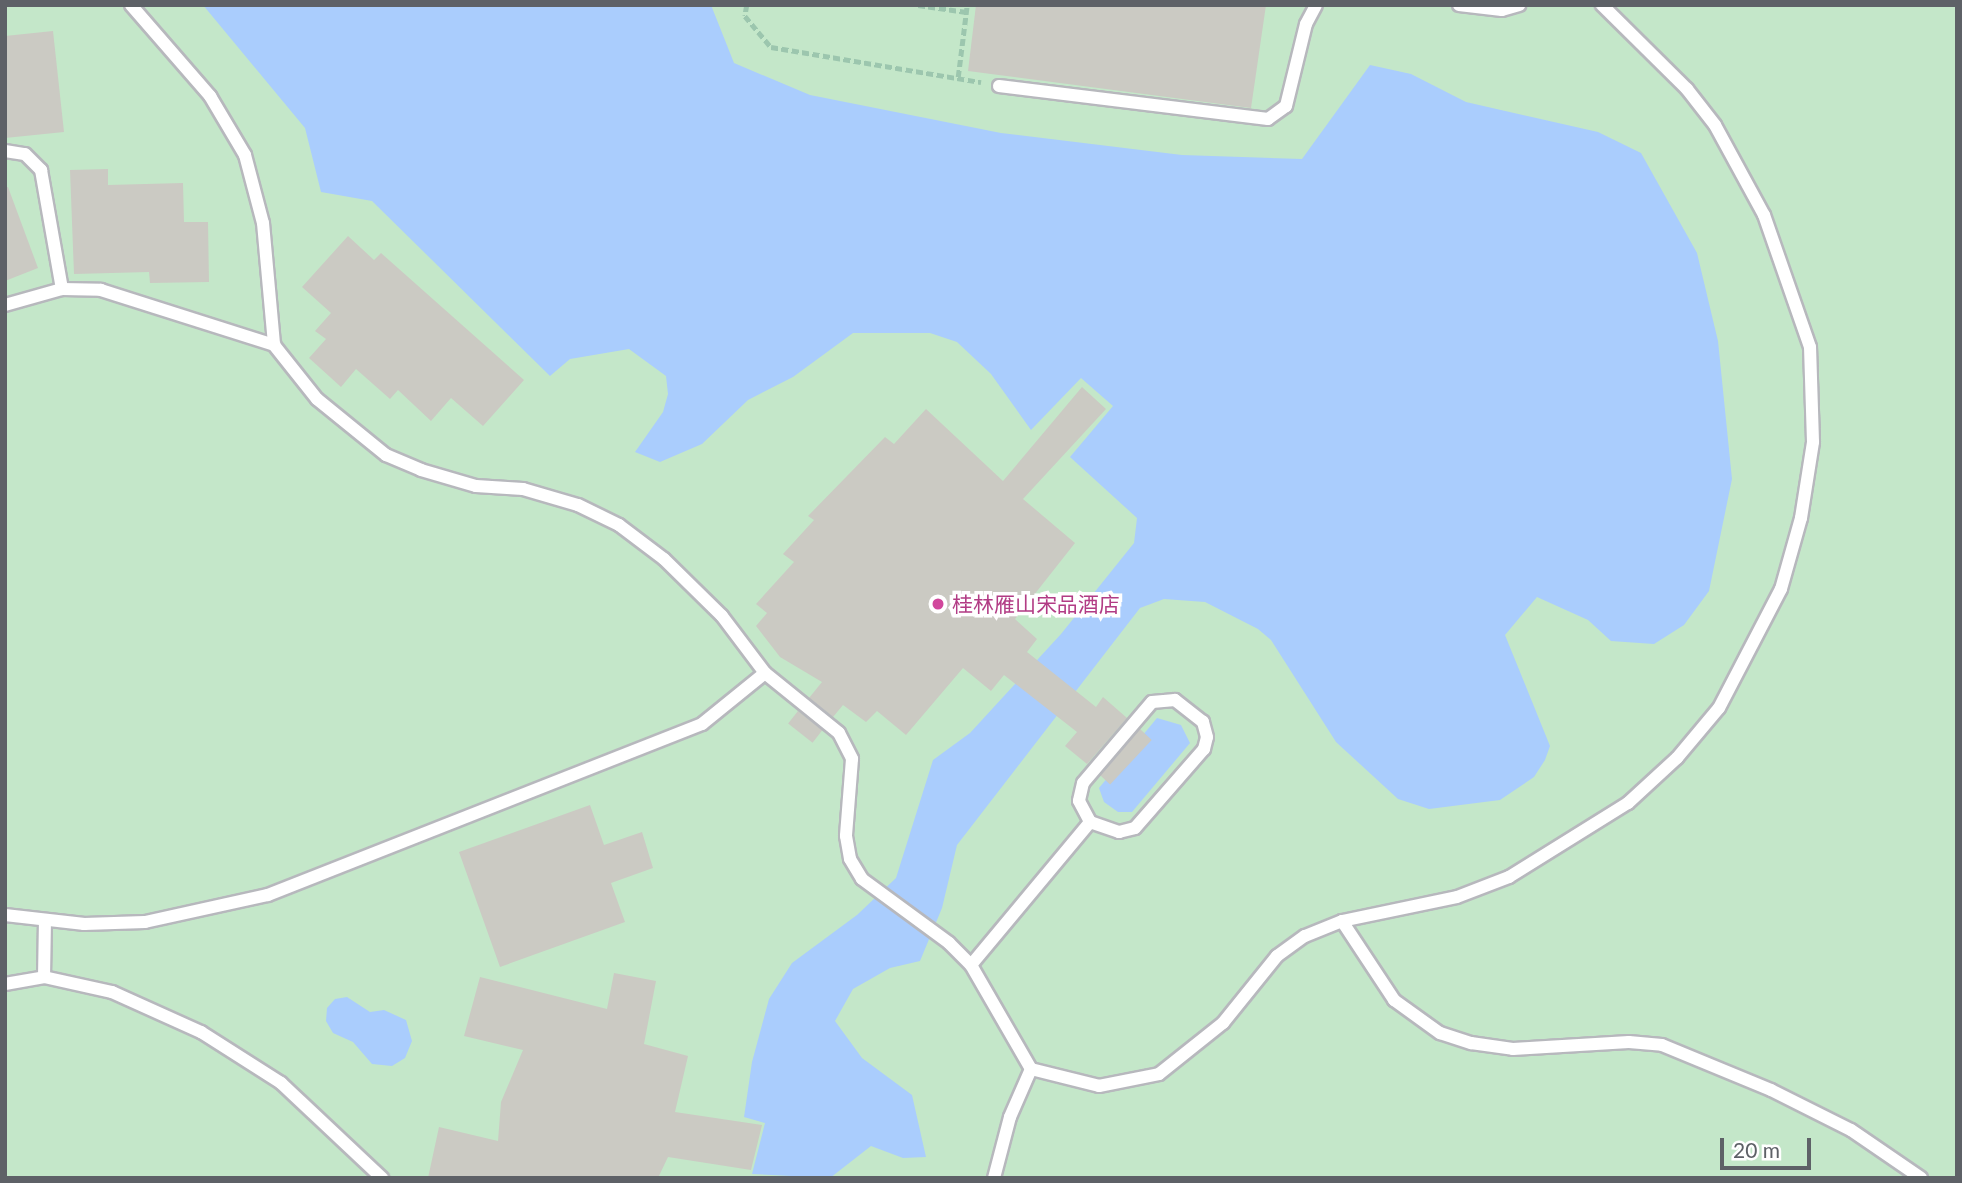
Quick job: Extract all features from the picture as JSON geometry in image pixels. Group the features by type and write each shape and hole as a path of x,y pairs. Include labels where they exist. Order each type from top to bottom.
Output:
{"lane":[{"path":"131,5 210,96 245,155 263,223 274,345"},
{"path":"999,86 1268,119 1286,106 1306,24 1316,5"},
{"path":"1459,5 1502,10 1519,5"},
{"path":"5,305 62,289 127,295 274,345 317,399 386,455 476,486 523,489 578,505 619,525 664,559 722,616 765,673 839,733 852,759 846,836 850,859 862,879 949,943 971,965 1031,1069 1099,1086 1159,1074 1223,1023 1277,956 1305,936 1342,921 1457,897 1508,877 1628,803 1676,758 1719,708 1781,589 1801,518 1813,442 1810,347 1764,215 1734,156 1687,89 1602,5"},
{"path":"5,151 25,155 41,170 62,289"},
{"path":"5,915 45,920 145,922 268,895 702,724 765,673"},
{"path":"1175,700 1203,722 1207,737 1203,749 1135,828 1114,831 1090,822 1079,801 1083,783 1152,702 1175,700"},
{"path":"971,965 1090,822"},
{"path":"44,977 45,920"},
{"path":"1342,921 1394,1000 1440,1033 1471,1043 1513,1049 1629,1042 1662,1045 1771,1090 1851,1130 1922,1178"},
{"path":"5,984 44,977 131,999 250,1060 382,1178"},
{"path":"994,1178 1010,1117 1031,1069"}],"path":[{"path":"747,5 745,16 771,47 999,86"},
{"path":"918,5 966,12"},
{"path":"958,77 967,5"}],"green space":[{"path":"5,5 1957,5 1957,1178 5,1178"}],"water":[{"path":"203,5 711,5 734,63 810,95 1001,133 1182,155 1302,159 1370,65 1411,74 1466,102 1598,132 1641,153 1697,253 1718,341 1732,479 1709,591 1684,625 1654,644 1611,641 1588,620 1537,597 1505,635 1550,746 1545,760 1534,777 1500,800 1429,809 1398,799 1336,742 1271,640 1258,629 1205,602 1164,599 1140,608 957,845 942,908 920,961 890,968 853,989 835,1021 862,1058 912,1095 926,1157 903,1158 871,1146 830,1178 752,1174 765,1123 744,1117 752,1062 769,999 792,963 857,915 896,878 933,760 970,733 1061,634 1134,543 1137,518 1070,457 1113,406 1081,378 1031,430 991,374 957,342 930,333 853,333 793,377 748,400 702,444 660,462 635,452 663,412 668,394 666,376 629,349 570,359 550,376 372,201 321,192 305,128"},
{"path":"1157,718 1181,725 1190,743 1132,812 1118,812 1104,802 1099,788"},
{"path":"347,997 370,1012 384,1010 406,1020 412,1041 405,1058 392,1066 372,1064 353,1042 333,1033 326,1021 327,1008 335,999"}],"building":[{"path":"976,5 1266,5 1251,108 968,71"},
{"path":"53,31 64,132 5,138 5,36"},
{"path":"108,169 108,185 183,183 184,222 208,222 209,282 150,283 149,272 74,274 70,170"},
{"path":"8,187 38,268 5,281 5,188"},
{"path":"348,236 374,260 381,253 524,380 483,426 451,398 431,421 398,390 390,399 356,369 341,387 309,358 326,339 315,331 331,313 302,287"},
{"path":"1082,387 1106,409 1023,499 1075,543 1015,619 1037,639 1027,652 1096,707 1103,697 1127,718 1087,764 1065,746 1077,732 1004,675 991,691 963,668 906,735 877,711 866,722 843,705 833,717 809,698 822,682 780,657 756,626 767,613 756,604 794,562 783,554 814,520 808,516 885,437 894,444 926,409 1003,481"},
{"path":"798,711 822,730 813,743 788,724"},
{"path":"1140,729 1152,740 1110,785 1098,774"},
{"path":"590,805 604,845 642,832 653,868 611,883 625,922 500,967 459,852"},
{"path":"614,973 656,981 644,1044 688,1056 675,1112 762,1125 751,1170 668,1157 658,1178 428,1178 439,1127 498,1141 501,1102 523,1050 464,1036 480,977 607,1009"}],"place":[{"name":"桂林雁山宋品酒店","path":"938,604"}]}
